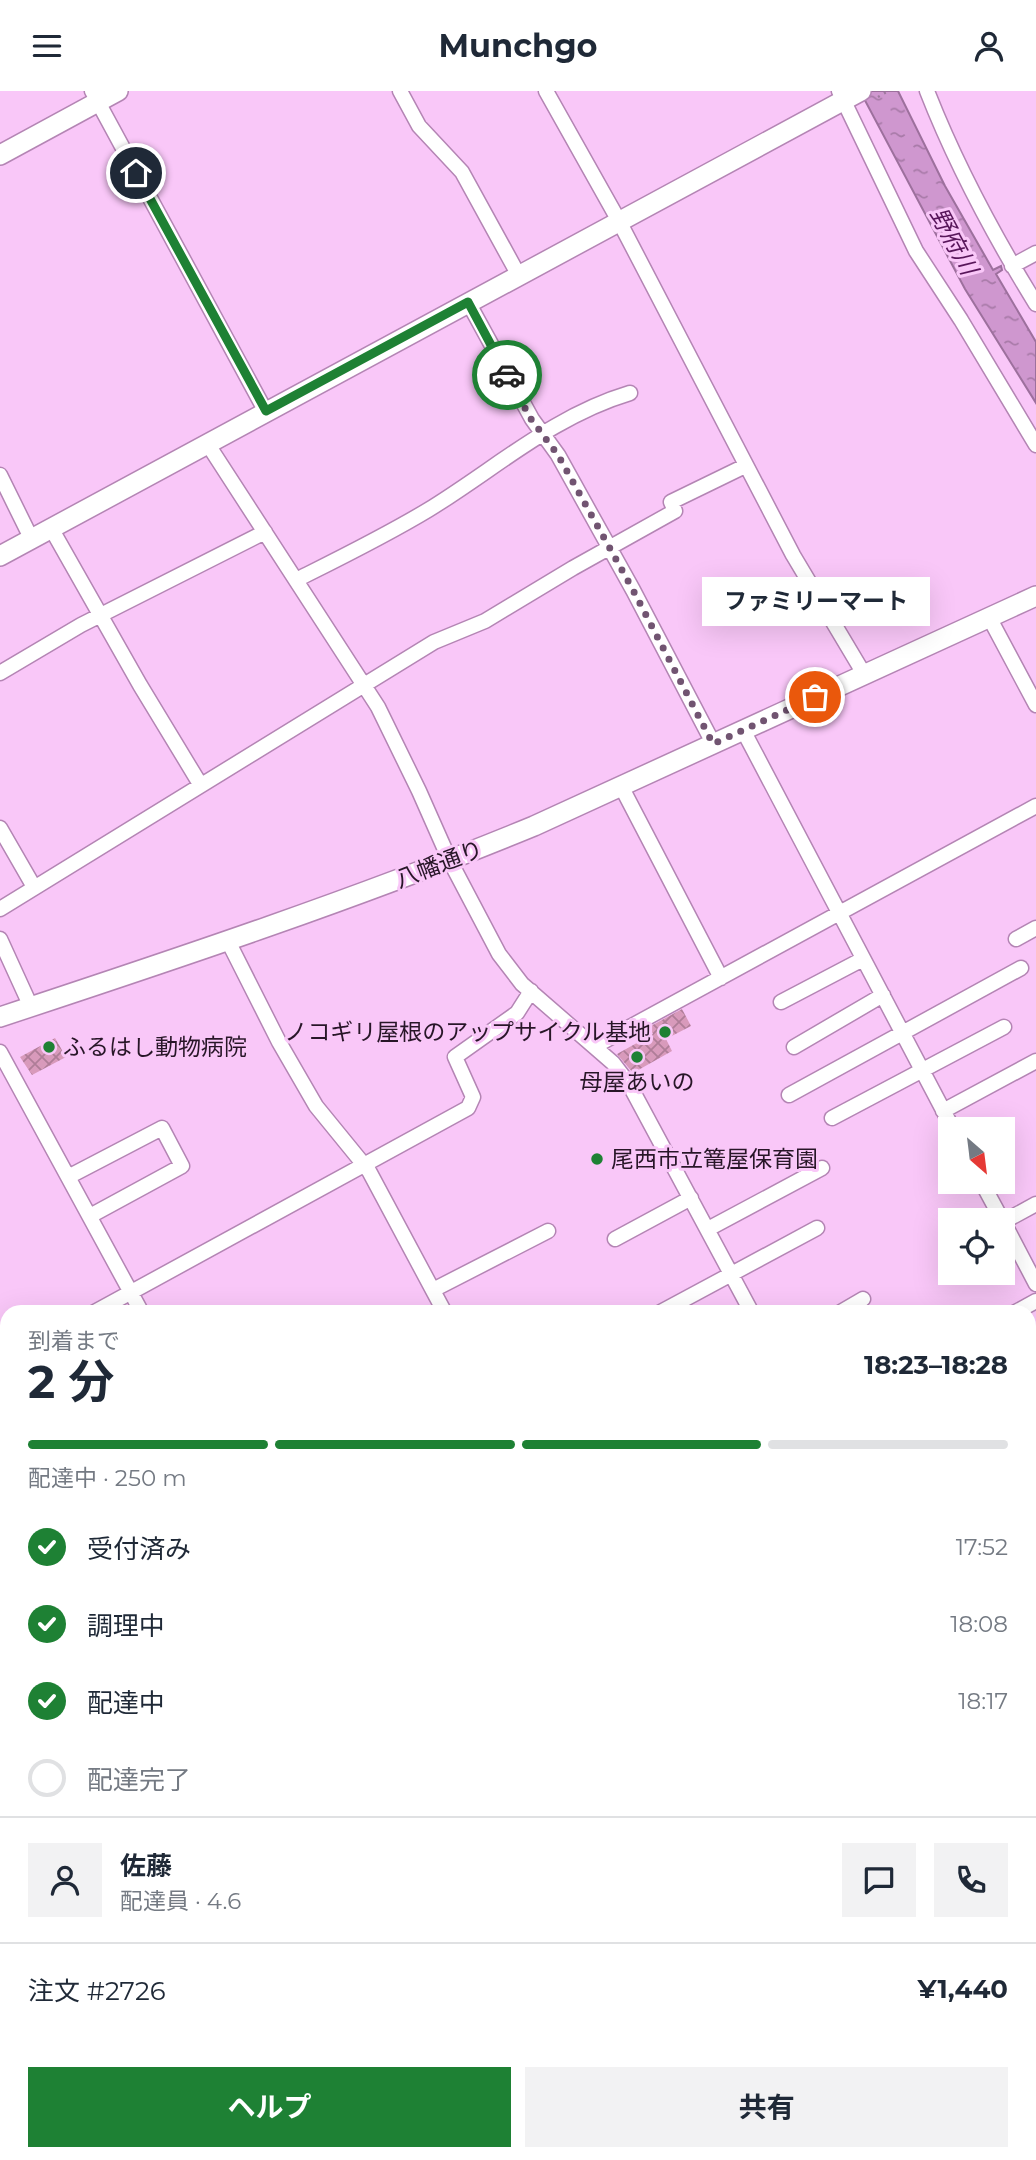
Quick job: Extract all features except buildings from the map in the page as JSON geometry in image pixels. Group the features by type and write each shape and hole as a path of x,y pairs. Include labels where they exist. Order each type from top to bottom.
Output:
{"street":[{"path":"0,155 95,96 118,91"},
{"path":"400,91 419,126 462,172 519,274"},
{"path":"546,91 619,221 793,555 864,674"},
{"path":"0,555 619,221 841,96 861,91"},
{"path":"927,91 940,124 1012,266 1036,304"},
{"path":"95,96 266,411"},
{"path":"841,96 916,251 1036,445"},
{"path":"1012,266 1036,253"},
{"path":"468,302 531,419 558,455 713,744"},
{"path":"296,580 428,510 542,433 604,401 630,393"},
{"path":"208,443 378,707 450,861 499,954 522,984 595,1046 629,1084 748,1305"},
{"path":"0,909 434,642 485,621 675,511 671,502 745,466"},
{"path":"0,475 32,538"},
{"path":"51,528 200,785"},
{"path":"0,674 101,615 265,532"},
{"name":"八幡通り","path":"0,1017 228,941 450,861 621,786 1036,596"},
{"path":"989,617 1036,705"},
{"path":"743,730 946,1117"},
{"path":"621,786 721,978"},
{"path":"595,1046 1036,806"},
{"path":"0,828 34,887"},
{"path":"1016,939 1036,928"},
{"path":"0,939 31,1007"},
{"path":"228,941 279,1042 316,1106 363,1165 441,1305"},
{"path":"781,1002 863,959"},
{"path":"789,1095 1021,968"},
{"path":"107,1305 468,1108 473,1097 454,1057 517,1013 531,991"},
{"path":"794,1047 883,995"},
{"path":"832,1118 1004,1027"},
{"path":"0,1052 138,1305"},
{"path":"943,1111 1036,1061"},
{"path":"68,1177 162,1128 182,1166 90,1216"},
{"path":"708,1229 822,1168"},
{"path":"615,1239 691,1198"},
{"path":"1015,1215 1036,1204"},
{"path":"673,1305 817,1228"},
{"path":"433,1290 548,1231"},
{"path":"1015,1244 1036,1284"},
{"path":"853,1305 863,1299"}],"water":[{"name":"野府川","path":"860,91 898,91 945,186 993,270 1001,266 1002,270 996,274 1036,342 1036,403 965,289"}],"way so far":[{"path":"507,375 531,419 558,455 633,590 713,744 815,697"}],"place":[{"name":"ファミリーマート","path":"815,697"},
{"name":"ノコギリ屋根のアップサイクル基地","path":"665,1032"},
{"name":"ふるはし動物病院","path":"49,1047"},
{"name":"母屋あいの","path":"637,1057"},
{"name":"尾西市立篭屋保育園","path":"597,1159"}],"route":[{"path":"136,173 266,411 468,302 507,375"}]}
